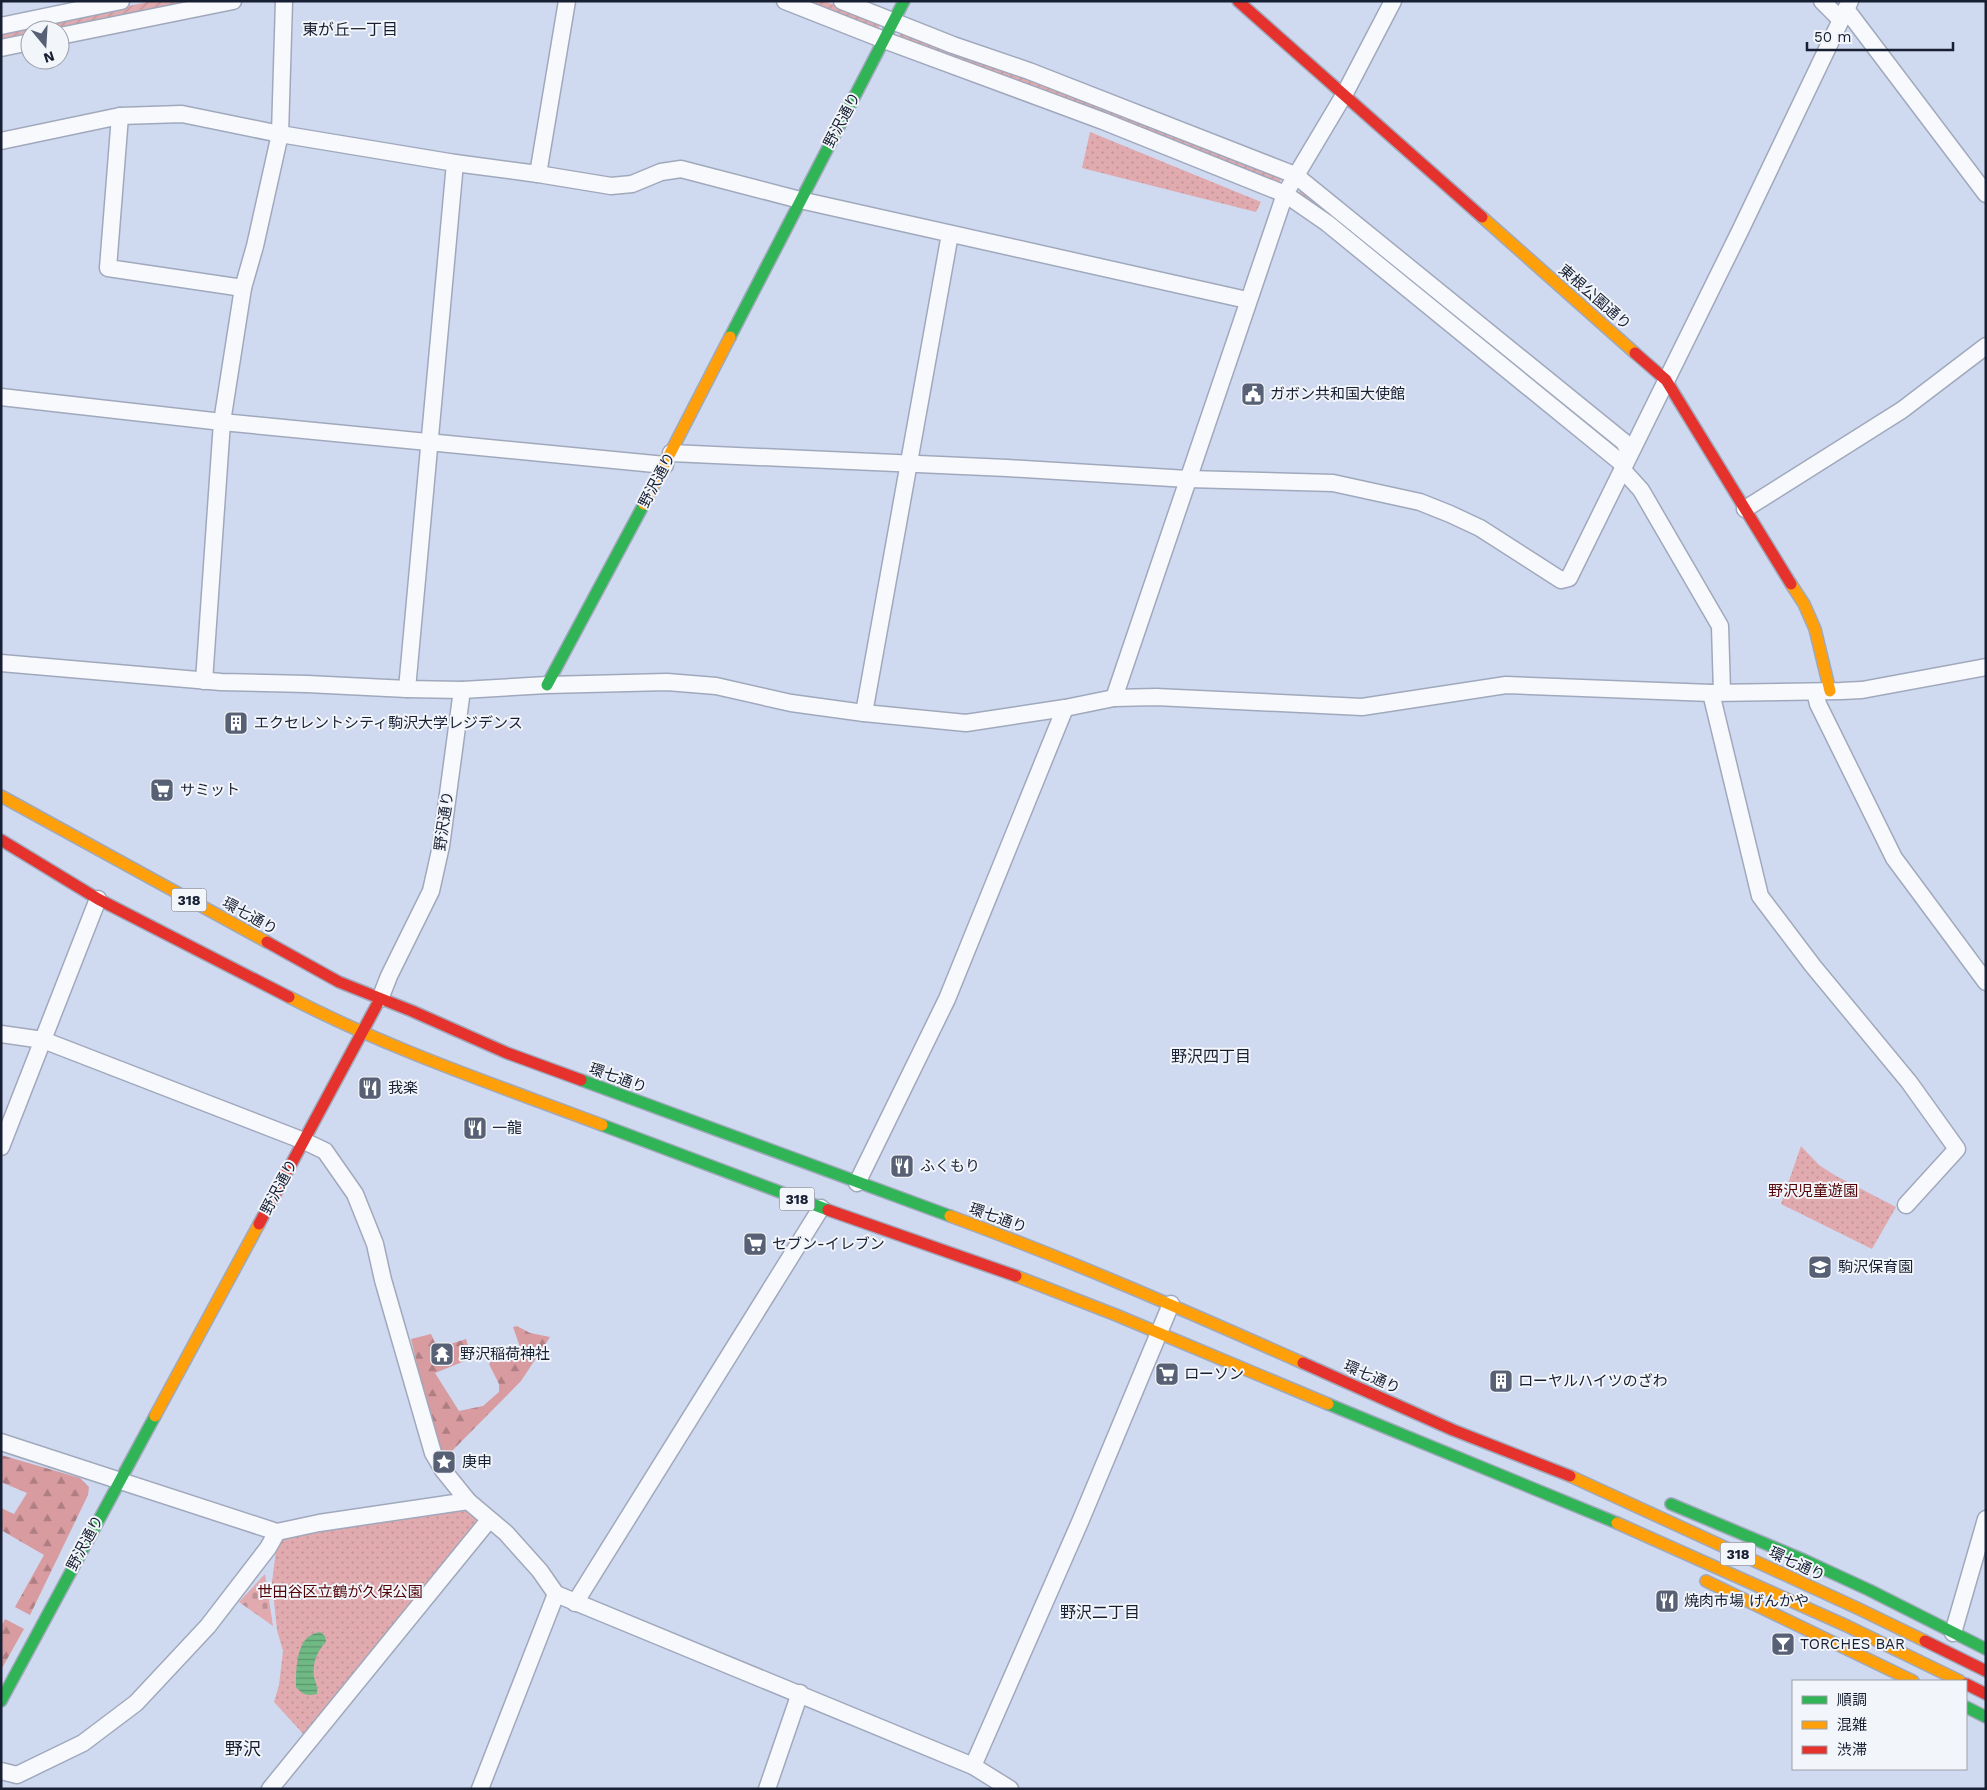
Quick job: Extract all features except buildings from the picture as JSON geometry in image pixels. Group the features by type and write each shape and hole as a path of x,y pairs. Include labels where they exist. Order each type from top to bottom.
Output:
{"main road":[{"name":"野沢通り","path":"547,685 668,459 904,1"},
{"name":"東根公園通り","path":"1238,1 1666,380 1804,604 1815,629 1822,691"},
{"name":"環七通り","path":"1,796 339,982 412,1011 507,1053 1014,1239 1171,1304 1453,1430 1566,1474 1848,1604 1986,1671"},
{"name":"318","path":"1,840 98,899 323,1015 362,1033 525,1098 821,1208 1044,1286 1572,1506 1610,1520 1847,1626 1958,1680"},
{"name":"野沢通り","path":"1,1701 118,1480 380,999"},
{"path":"1619,1499 1647,1498"},
{"path":"1664,1501 1804,1560 1869,1590 1986,1649"},
{"path":"1610,1520 1628,1540"},
{"path":"1696,1576 1911,1680"},
{"path":"1967,1684 1986,1694"},
{"path":"1967,1707 1986,1716"}],"street":[{"path":"1,26 121,1"},
{"path":"70,34 233,1"},
{"path":"204,680 222,422 243,288 255,246 280,134 284,1"},
{"path":"538,174 567,1"},
{"path":"785,1 884,40 1103,121 1285,194 1327,223 1625,462 1720,626 1716,692 1760,896 1813,966 1909,1082 1957,1149 1906,1205"},
{"path":"842,1 893,22 1029,71 1295,175 1624,442 1625,462"},
{"path":"1114,698 1247,300 1285,194 1344,95 1393,1"},
{"path":"1822,1 1846,10 1986,194"},
{"path":"1,397 222,422 430,441 668,459 908,463 1188,479 1333,483 1420,502 1480,528 1561,580 1568,578 1846,10"},
{"path":"1,48 20,44"},
{"path":"1,142 120,116 182,114 280,134 611,186 632,184 661,172 681,169 800,200 1247,300"},
{"path":"120,116 108,268 243,288"},
{"path":"407,689 455,163"},
{"path":"864,712 950,234"},
{"path":"1745,509 1902,410 1986,346"},
{"path":"1,664 204,680 407,689 462,690 547,685 667,682 716,686 791,703 966,723 1065,708 1114,698 1156,697 1362,707 1506,685 1716,692 1862,690 1986,667"},
{"name":"野沢通り","path":"380,999 389,976 431,891 441,846 462,690"},
{"path":"1822,691 1818,704 1894,858 1986,982"},
{"path":"858,1183 947,999 1065,708"},
{"path":"1,1147 98,899"},
{"path":"1,1034 44,1040 304,1141 325,1151 355,1194 375,1244 383,1280 433,1453 442,1470 468,1501 506,1533 540,1571 556,1594 800,1693 973,1766 1010,1789"},
{"path":"575,1602 821,1208"},
{"path":"973,1766 1080,1522 1171,1304"},
{"path":"1,1442 277,1532 320,1523 468,1501"},
{"path":"1953,1633 1986,1519"},
{"path":"270,1789 490,1520"},
{"path":"1,1771 17,1775 82,1743 136,1703 208,1626 268,1548 277,1532"},
{"path":"480,1789 556,1594"},
{"path":"767,1789 800,1693"}],"green space":[{"path":"153,1 199,1 70,28 70,20 60,20"},
{"path":"800,1 824,1 880,23 878,32"},
{"path":"20,28 20,38 1,42 1,32"},
{"path":"901,30 1010,70 1282,178 1278,185 898,40"},
{"path":"1090,132 1261,202 1256,212 1082,168"},
{"path":"1301,189 1619,443 1618,452 1297,196"},
{"name":"野沢児童遊園","path":"1801,1146 1819,1165 1836,1176 1896,1207 1872,1249 1781,1204"},
{"path":"517,1326 530,1333 550,1337 521,1381 448,1455 443,1454 434,1437 411,1339 431,1334 438,1348 466,1339 472,1358 435,1373 459,1411 483,1406 499,1392 499,1384 489,1364 492,1360 520,1347 513,1327"},
{"path":"1,1455 80,1478 89,1487 88,1495 30,1615 15,1607 44,1555 1,1530 1,1508 14,1514 27,1493 1,1482"},
{"name":"世田谷区立鶴が久保公園","path":"463,1507 483,1521 307,1738 274,1702 279,1685 283,1651 277,1630 272,1582 278,1534"},
{"path":"265,1574 273,1626 239,1602"},
{"path":"5,1619 24,1629 1,1670 1,1627"}],"shaded area":[{"path":"320,1632 325,1636 326,1642 320,1649 315,1663 314,1677 317,1694 308,1695 296,1687 297,1662 302,1645 306,1639 312,1634"}],"traffic: fast":[{"path":"730,337 904,1"},
{"path":"547,685 644,504"},
{"path":"581,1080 950,1216"},
{"path":"602,1125 828,1210"},
{"path":"1328,1404 1617,1523"},
{"path":"1,1701 155,1416"},
{"path":"1671,1504 1804,1560 1869,1590 1986,1649"},
{"path":"1967,1708 1986,1717"}],"traffic: slow":[{"path":"1482,217 1635,353"},
{"path":"644,504 730,337"},
{"path":"1791,584 1804,604 1815,629 1830,691"},
{"path":"1,796 267,942"},
{"path":"289,997 404,1050 602,1125"},
{"path":"950,1216 1084,1268 1303,1363"},
{"path":"155,1416 259,1224"},
{"path":"1016,1276 1116,1315 1328,1404"},
{"path":"1570,1476 1925,1641"},
{"path":"1617,1523 1847,1626 1958,1680"},
{"path":"1706,1581 1911,1680"}],"traffic: jam":[{"path":"1238,1 1482,217"},
{"path":"1635,353 1666,380 1791,584"},
{"path":"1,840 98,899 289,997"},
{"path":"267,942 339,982 412,1011 507,1053 581,1080"},
{"path":"259,1224 380,999"},
{"path":"828,1210 1016,1276"},
{"path":"1303,1363 1453,1430 1570,1476"},
{"path":"1925,1641 1986,1671"},
{"path":"1967,1684 1986,1694"}],"place":[{"name":"ガボン共和国大使館","path":"1253,394"},
{"name":"エクセレントシティ駒沢大学レジデンス","path":"236,723"},
{"name":"サミット","path":"162,790"},
{"name":"我楽","path":"370,1088"},
{"name":"一龍","path":"475,1128"},
{"name":"ふくもり","path":"902,1166"},
{"name":"セブン-イレブン","path":"755,1244"},
{"name":"駒沢保育園","path":"1820,1267"},
{"name":"野沢稲荷神社","path":"442,1354"},
{"name":"ローソン","path":"1167,1374"},
{"name":"ローヤルハイツのざわ","path":"1501,1381"},
{"name":"庚申","path":"444,1462"},
{"name":"焼肉市場 げんかや","path":"1667,1601"},
{"name":"TORCHES BAR","path":"1783,1644"}],"district":[{"name":"東が丘一丁目","path":"350,29"},
{"name":"野沢四丁目","path":"1211,1056"},
{"name":"野沢二丁目","path":"1100,1612"},
{"name":"野沢","path":"243,1748"}]}
